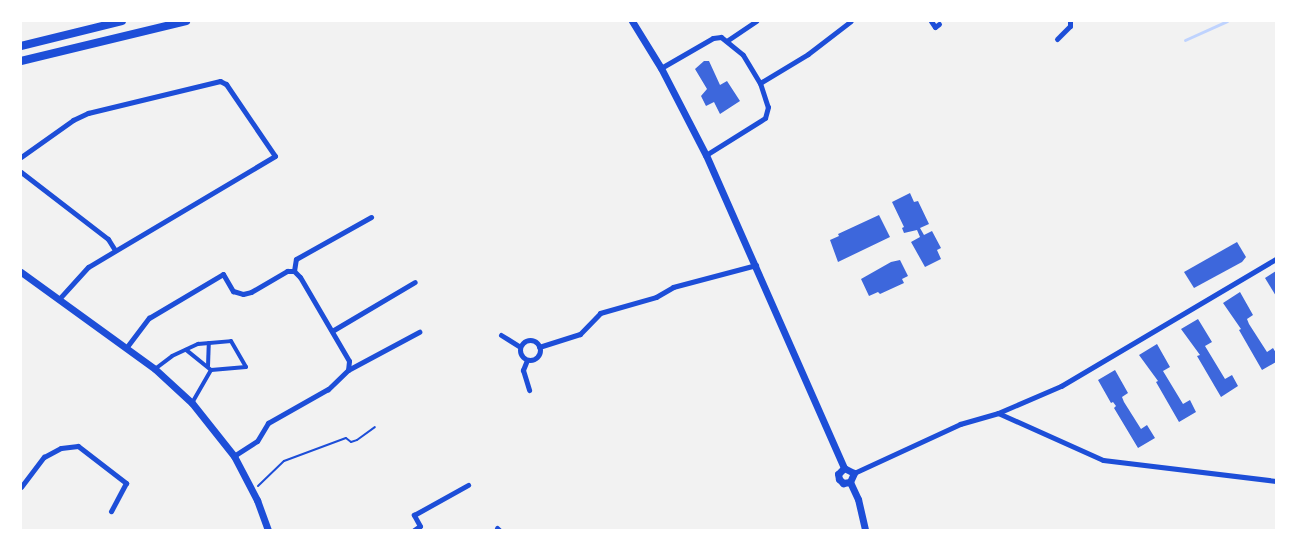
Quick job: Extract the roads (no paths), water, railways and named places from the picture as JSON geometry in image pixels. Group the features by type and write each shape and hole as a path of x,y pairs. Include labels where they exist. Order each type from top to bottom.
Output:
{"main road":[{"path":"21,46 122,21"},
{"path":"21,61 186,21"}],"street":[{"path":"632,21 661,68 706,155 844,468 854,473"},
{"path":"728,40 756,21"},
{"path":"760,83 808,54 851,21"},
{"path":"931,21 935,27 939,24"},
{"path":"1057,39 1070,26 1070,21"},
{"path":"661,68 713,38 722,37 743,55 760,83 768,107 765,118 706,155"},
{"path":"21,157 73,120 88,113 214,81 226,84 274,156 88,267 59,299"},
{"path":"21,172 108,239 115,250"},
{"path":"294,272 296,259 371,217"},
{"path":"865,530 858,499 850,482 854,473 960,424 998,413 1061,386 1276,259"},
{"path":"540,348 580,334 600,313 656,297 673,287 756,265"},
{"path":"126,348 149,318 223,274 233,291 243,294 251,292 287,271 300,276 349,360 348,370"},
{"path":"22,275 59,299 154,369 192,404 234,456 252,490 266,522 267,530"},
{"path":"332,331 415,282"},
{"path":"234,456 257,441 268,423 328,389 348,370 419,332"},
{"path":"501,335 520,347 523,357 527,360"},
{"path":"520,347 527,340 532,340 540,348"},
{"path":"154,369 186,350 198,344 231,341 246,367 210,368 186,350"},
{"path":"192,404 210,368 209,343"},
{"path":"527,360 537,357 540,348"},
{"path":"527,360 523,370 529,390"},
{"path":"998,413 1042,431 1097,458 1123,464 1276,481"},
{"path":"21,487 44,457 61,448 78,446 126,483 111,511"},
{"path":"844,468 838,474 839,479 843,483 850,482"},
{"path":"414,530 420,526 414,515 468,485"},
{"path":"260,530 266,522"}],"waterway":[{"path":"1185,40 1227,21"}]}
